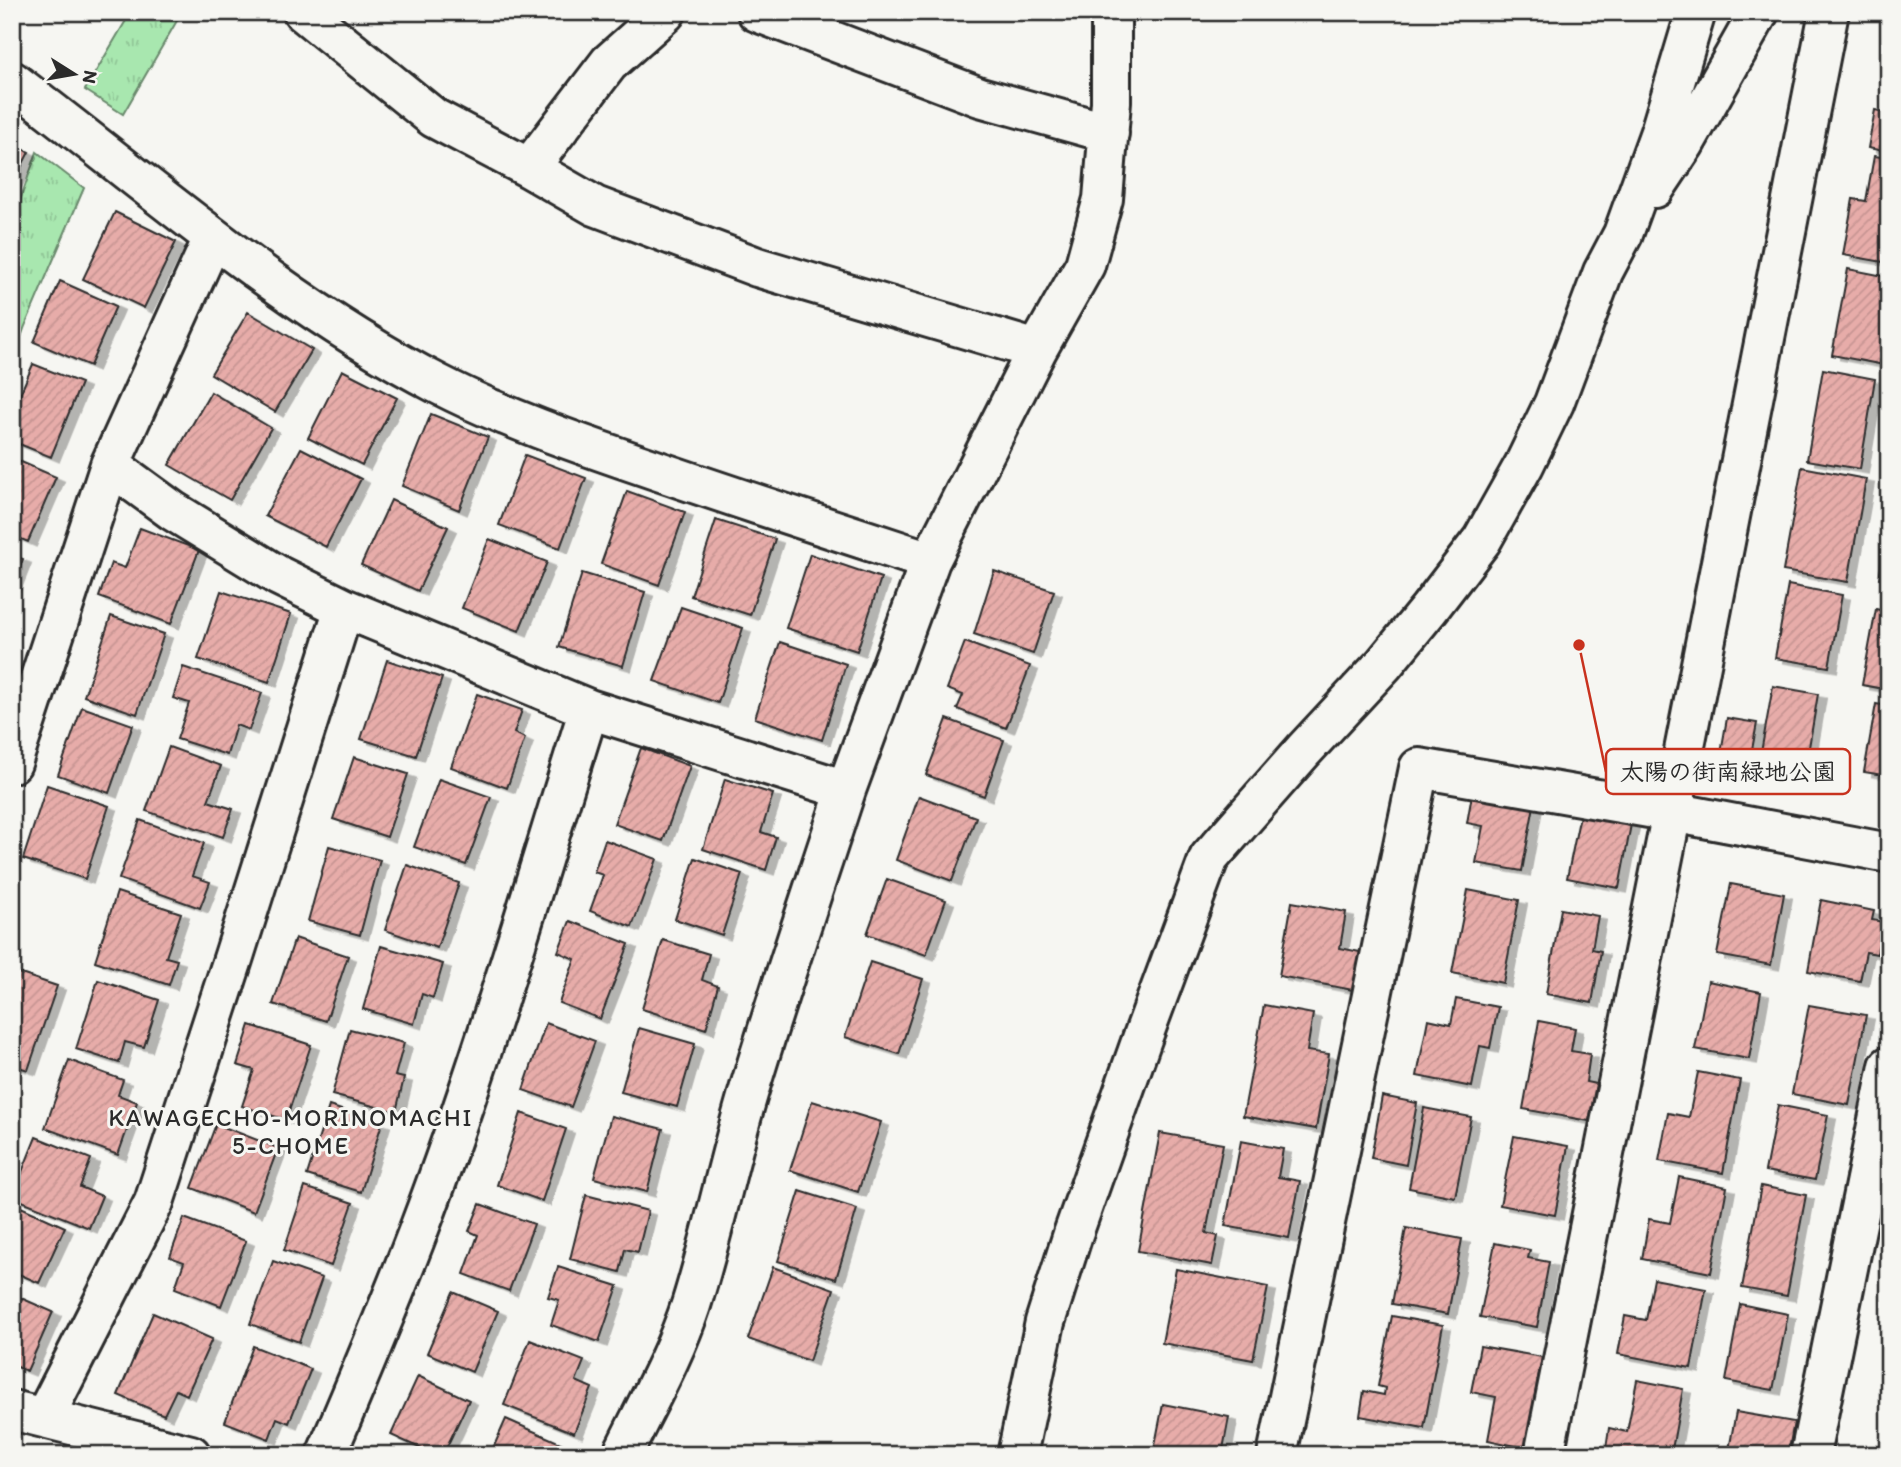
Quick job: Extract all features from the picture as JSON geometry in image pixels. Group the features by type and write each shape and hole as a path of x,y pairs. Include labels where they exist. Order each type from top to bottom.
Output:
{"street":[{"path":"529,168 609,64 666,12"},
{"path":"757,12 980,97 1108,133"},
{"path":"622,1455 663,1371 690,1307 754,1073 846,790 930,561 1037,350 1084,265 1103,199 1111,102 1111,12"},
{"path":"1623,234 1660,132 1696,12"},
{"path":"1017,1455 1045,1321 1142,1039 1209,858 1384,664 1482,540 1524,465 1554,403 1603,272 1623,234 1685,143 1759,12"},
{"path":"1544,1455 1829,12"},
{"path":"312,14 434,118 595,206 757,267 1037,350"},
{"path":"12,81 213,238 344,331 436,383 484,407 561,438 930,561"},
{"path":"12,763 110,465 213,238"},
{"path":"110,465 173,512 279,576 344,608 589,709 846,790"},
{"path":"191,1455 28,1414 154,1202 344,608"},
{"path":"326,1455 419,1227 477,1065 589,709"},
{"path":"1277,1455 1419,768 1889,853"},
{"path":"1810,1455 1884,1122 1889,1066"}],"green space":[{"path":"131,12 182,12 123,114 85,90"},
{"path":"37,152 84,188 12,362 12,223"}],"building":[{"path":"1875,110 1889,113 1889,152 1868,148"},
{"path":"12,144 29,152 12,185"},
{"path":"1874,156 1889,158 1889,263 1843,255 1853,199 1866,201"},
{"path":"115,212 176,242 144,308 83,279"},
{"path":"1848,269 1889,277 1889,338 1884,365 1832,355"},
{"path":"60,281 116,306 90,366 34,342"},
{"path":"248,312 312,350 275,412 211,374"},
{"path":"33,364 81,383 51,457 12,441 12,413"},
{"path":"1823,369 1875,379 1860,469 1807,460"},
{"path":"342,370 397,398 362,465 308,438"},
{"path":"211,392 271,428 230,500 169,465"},
{"path":"431,414 488,437 459,510 402,486"},
{"path":"301,448 361,479 326,547 265,516"},
{"path":"525,455 586,478 560,548 499,525"},
{"path":"12,458 56,477 28,542 12,535"},
{"path":"1802,467 1866,479 1848,582 1783,571"},
{"path":"627,491 685,512 659,585 601,564"},
{"path":"391,500 448,527 418,591 361,565"},
{"path":"716,520 775,539 750,615 691,596"},
{"path":"1889,526 1889,580 1879,578"},
{"path":"140,528 199,550 171,624 99,597 111,563 125,568"},
{"path":"489,539 547,562 519,631 462,608"},
{"path":"810,554 881,578 857,651 786,628"},
{"path":"12,555 23,559 12,587"},
{"path":"994,571 1054,591 1033,654 974,634"},
{"path":"582,573 645,592 623,666 559,647"},
{"path":"1788,585 1842,595 1829,667 1775,658"},
{"path":"221,591 291,614 269,682 198,659"},
{"path":"681,607 743,628 718,703 654,681"},
{"path":"1876,609 1889,612 1889,690 1862,685"},
{"path":"111,616 164,634 137,714 84,696"},
{"path":"780,642 846,664 822,740 755,718"},
{"path":"965,642 1030,666 1006,728 957,709 963,695 947,689"},
{"path":"387,660 442,678 416,756 361,739"},
{"path":"183,667 262,693 249,730 236,725 227,755 177,739 189,703 173,698"},
{"path":"1773,686 1818,694 1804,777 1758,769"},
{"path":"477,694 522,710 514,733 525,738 507,788 451,767"},
{"path":"1876,704 1889,706 1889,776 1864,772"},
{"path":"82,707 133,725 109,793 58,775"},
{"path":"1727,718 1757,723 1746,782 1717,776"},
{"path":"947,719 1004,740 984,796 926,775"},
{"path":"169,747 221,766 208,801 233,809 223,837 146,811"},
{"path":"641,748 690,766 663,841 614,824"},
{"path":"354,757 408,774 387,837 333,819"},
{"path":"439,779 491,797 466,865 414,847"},
{"path":"725,779 773,794 761,832 776,837 766,870 703,849"},
{"path":"47,785 109,806 85,879 23,859"},
{"path":"1473,789 1535,800 1522,871 1476,863 1483,826 1467,823"},
{"path":"919,796 976,817 952,881 896,860"},
{"path":"1581,810 1632,819 1619,888 1567,878"},
{"path":"140,820 204,843 192,876 210,882 200,908 119,879"},
{"path":"605,840 657,859 632,927 590,911 603,875 594,872"},
{"path":"329,846 380,860 360,935 308,921"},
{"path":"695,858 742,874 722,935 675,919"},
{"path":"407,865 459,883 437,948 385,930"},
{"path":"887,879 946,900 926,955 867,934"},
{"path":"1731,884 1784,894 1771,965 1717,955"},
{"path":"1468,890 1519,900 1503,983 1452,973"},
{"path":"117,892 181,913 166,957 177,960 169,985 95,961"},
{"path":"1821,900 1874,911 1872,920 1883,922 1877,954 1866,952 1860,981 1808,971"},
{"path":"1292,902 1346,912 1340,948 1365,953 1358,991 1279,976"},
{"path":"1561,909 1598,916 1592,949 1601,951 1592,1003 1546,994"},
{"path":"570,921 629,944 600,1019 559,1003 575,959 558,952"},
{"path":"295,938 348,956 326,1021 273,1004"},
{"path":"663,940 709,954 702,980 718,986 706,1029 642,1009"},
{"path":"381,946 443,964 433,998 422,994 414,1024 363,1009"},
{"path":"870,962 923,979 899,1054 845,1037"},
{"path":"12,971 57,986 28,1070 12,1065"},
{"path":"98,980 159,1000 144,1047 125,1042 119,1063 76,1049"},
{"path":"1708,981 1761,992 1749,1059 1695,1049"},
{"path":"1456,999 1498,1007 1490,1048 1480,1046 1472,1087 1417,1076 1428,1019 1451,1024"},
{"path":"1264,1005 1313,1014 1307,1051 1329,1054 1316,1129 1243,1116"},
{"path":"1809,1005 1866,1015 1849,1105 1792,1094"},
{"path":"1539,1021 1575,1028 1571,1051 1590,1054 1586,1082 1596,1084 1589,1121 1523,1109"},
{"path":"546,1023 595,1041 571,1107 523,1090"},
{"path":"250,1025 311,1045 286,1120 242,1106 254,1070 237,1065"},
{"path":"639,1028 695,1044 677,1107 621,1092"},
{"path":"350,1029 404,1043 395,1076 404,1078 396,1112 332,1095"},
{"path":"69,1060 123,1080 118,1095 137,1102 118,1155 45,1128"},
{"path":"1698,1072 1740,1080 1723,1173 1659,1161 1668,1113 1689,1117"},
{"path":"1382,1096 1417,1103 1406,1165 1371,1158"},
{"path":"812,1101 881,1122 858,1192 790,1170"},
{"path":"1778,1105 1828,1115 1815,1180 1765,1171"},
{"path":"329,1106 382,1123 361,1192 307,1175"},
{"path":"1424,1108 1471,1117 1455,1197 1409,1188"},
{"path":"521,1113 566,1129 542,1201 497,1185"},
{"path":"611,1116 663,1129 647,1192 594,1178"},
{"path":"216,1124 278,1148 254,1212 192,1188"},
{"path":"1160,1133 1223,1144 1206,1233 1218,1236 1212,1265 1138,1251"},
{"path":"1514,1136 1568,1146 1555,1215 1500,1205"},
{"path":"36,1137 91,1159 80,1187 102,1196 89,1228 12,1197"},
{"path":"1241,1141 1283,1149 1278,1177 1300,1181 1289,1238 1225,1226"},
{"path":"1679,1177 1727,1187 1711,1273 1642,1259 1649,1219 1670,1223"},
{"path":"1761,1186 1806,1195 1787,1296 1742,1288"},
{"path":"305,1187 353,1203 331,1266 284,1250"},
{"path":"800,1191 857,1209 836,1279 778,1261"},
{"path":"586,1195 648,1211 638,1252 625,1249 620,1272 570,1259"},
{"path":"12,1203 65,1227 39,1283 12,1271"},
{"path":"480,1204 534,1224 509,1291 464,1274 478,1235 469,1231"},
{"path":"184,1218 246,1241 221,1306 175,1288 184,1262 170,1257"},
{"path":"1406,1228 1462,1239 1448,1314 1392,1304"},
{"path":"1495,1243 1530,1250 1528,1258 1549,1262 1537,1327 1480,1317"},
{"path":"273,1261 322,1278 299,1342 250,1324"},
{"path":"558,1267 618,1286 599,1342 551,1325 559,1300 548,1297"},
{"path":"773,1267 834,1289 809,1361 748,1339"},
{"path":"1176,1269 1268,1287 1253,1360 1162,1343"},
{"path":"1654,1279 1706,1289 1691,1368 1618,1354 1625,1316 1646,1320"},
{"path":"453,1292 498,1311 472,1372 427,1353"},
{"path":"12,1294 53,1312 27,1371 12,1365"},
{"path":"1740,1304 1788,1314 1773,1390 1726,1381"},
{"path":"153,1313 212,1339 187,1395 176,1390 164,1415 118,1395"},
{"path":"1392,1316 1443,1325 1424,1428 1360,1416 1364,1391 1384,1395 1385,1388 1378,1386"},
{"path":"530,1340 584,1361 576,1381 592,1388 574,1433 504,1405"},
{"path":"253,1346 311,1369 289,1423 277,1418 269,1439 225,1422"},
{"path":"1480,1346 1542,1357 1525,1448 1488,1440 1496,1397 1471,1392"},
{"path":"418,1376 469,1400 443,1455 435,1455 391,1435"},
{"path":"1637,1380 1683,1389 1671,1455 1605,1455 1609,1428 1627,1432"},
{"path":"1163,1404 1229,1417 1222,1455 1153,1455"},
{"path":"1736,1412 1794,1422 1788,1455 1728,1455"},
{"path":"506,1419 574,1449 572,1455 490,1455"}],"place":[{"name":"太陽の街南緑地公園","path":"1579,645"}],"district":[{"name":"KAWAGECHO-MORINOMACHI 5-CHOME","path":"291,1131"}]}
